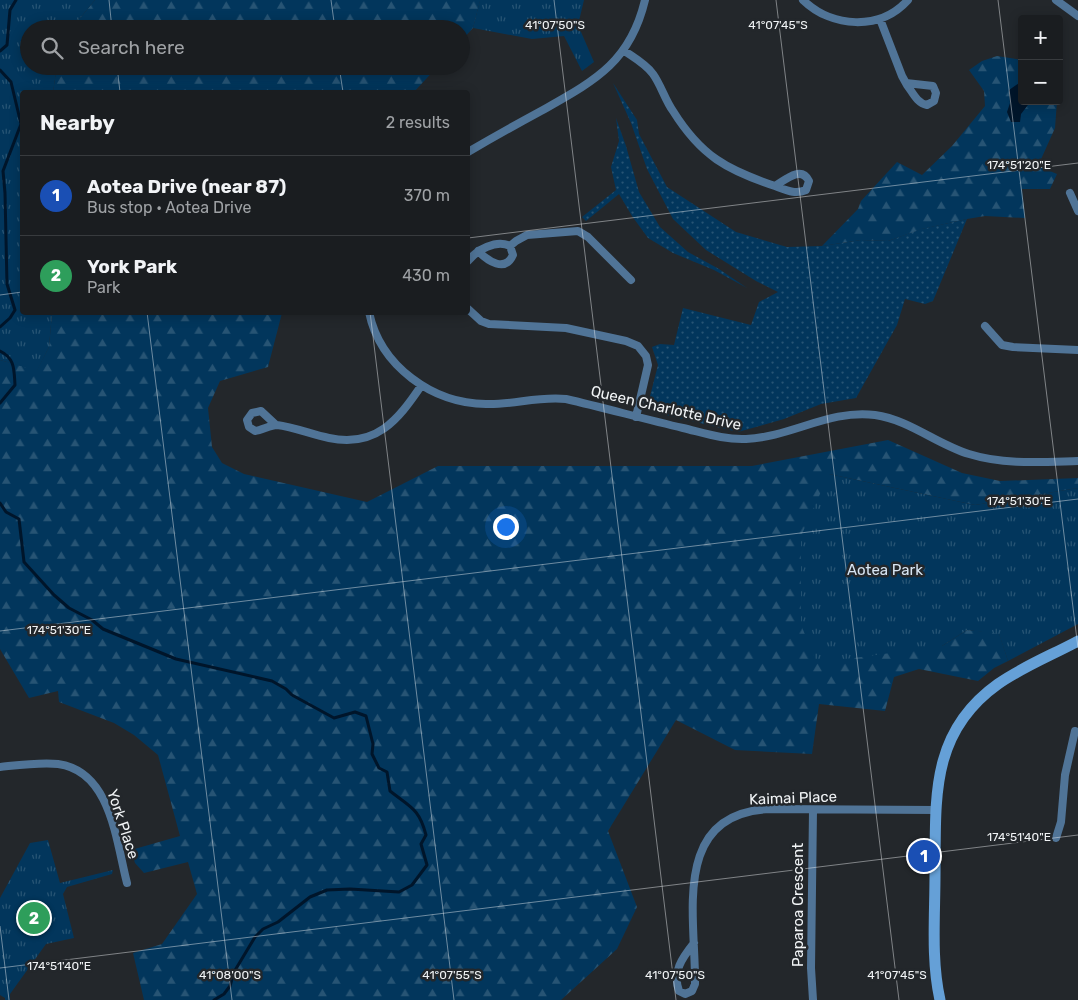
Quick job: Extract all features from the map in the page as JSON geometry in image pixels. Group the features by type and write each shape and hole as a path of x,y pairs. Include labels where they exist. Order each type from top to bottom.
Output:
{"street":[{"path":"470,151 587,85 610,66 623,50 637,26 645,0"},
{"path":"803,0 822,14 838,21 857,22 880,18 890,14 908,0"},
{"path":"1056,0 1078,16"},
{"path":"880,18 894,58 906,82"},
{"path":"623,50 652,72 677,118 709,155 734,171 775,186"},
{"path":"1070,194 1078,211"},
{"path":"510,246 528,235 578,231 588,237 632,280"},
{"path":"470,259 478,251 497,244 507,244 510,246"},
{"path":"478,251 490,262 500,265 507,263 513,255 510,246"},
{"path":"470,311 481,321 489,324 566,328 626,341 638,346 646,356 648,366 636,417"},
{"name":"Queen Charlotte Drive","path":"370,315 386,351 397,365 421,386 441,396 470,403 498,404 533,398 556,398 718,436 745,439 783,434 839,416 852,414 874,415 897,420 950,447 982,458 1019,462 1078,461"},
{"path":"985,326 1002,345 1012,348 1078,350"},
{"path":"276,425 339,440 366,437 381,431 397,419 421,386"},
{"path":"940,1000 935,965 936,810 939,771 946,748 960,722 988,691 1000,682 1078,641"},
{"path":"1056,838 1062,822 1065,775 1075,731"},
{"name":"York Place","path":"0,767 56,764 75,769 90,779 97,786 106,806 127,883"},
{"name":"Kaimai Place","path":"694,943 682,959 677,970 676,984 679,991 685,994 692,991 695,984 694,880 696,865 702,849 714,831 724,822 746,812 770,809 936,810"},
{"name":"Paparoa Crescent","path":"812,810 812,1000"}],"green space":[{"path":"0,0 95,0 77,20 20,20 20,75 56,75 53,90 20,90 20,315 52,315 49,347 37,371 0,360"},
{"path":"95,0 480,0 473,28 470,31 470,20 77,20"},
{"path":"480,0 584,0 578,25 594,62 582,71 564,36 532,39 473,28"},
{"path":"997,56 1018,59 1018,105 1057,105 1055,128 1038,166 1057,174 1050,189 1022,189 1025,218 985,216 922,229 888,241 861,240 822,246 858,209 861,201 897,162 922,175 952,146 985,106 984,91 969,70 982,61"},
{"path":"56,75 430,75 416,90 53,90"},
{"path":"613,83 637,120 639,134 667,187 736,232 787,247 822,246 861,240 888,241 921,229 967,219 933,301 925,304 905,299 897,325 856,398 821,404 784,419 738,432 653,412 648,404 658,365 652,347 660,344 674,345 683,308 751,325 759,302 778,292 756,281 706,250 673,219 647,169 631,123"},
{"path":"616,118 639,192 660,227 688,252 719,269 747,288 714,270 673,253 648,238 619,194 586,221 582,217 616,190 611,167 619,141"},
{"path":"52,315 281,315 268,367 220,381 208,408 212,447 222,463 244,474 367,502 438,466 752,466 888,440 962,473 1000,481 1078,478 1078,488 975,505 829,474 942,646 967,630 999,633 1008,661 994,668 978,681 919,669 894,677 885,711 819,704 812,754 735,750 676,720 608,831 637,907 617,949 561,1000 144,1000 133,953 162,944 197,894 188,862 144,873 135,863 131,850 180,836 158,755 134,735 114,723 59,702 58,691 29,698 0,649 0,360 37,370 49,347"},
{"name":"Aotea Park","path":"829,474 975,505 1078,488 1078,624 1008,661 999,634 967,630 942,646 817,663 801,625 801,536"},
{"path":"48,840 60,883 113,870 112,874 67,887 63,894 74,938 46,944 10,994 10,1000 5,1000 0,995 0,898 30,843"}],"shaded area":[{"path":"1018,84 1018,105 1028,105 1021,114 1020,122 1011,122 1007,112 1010,103 1009,90"}],"waterway":[{"path":"0,51 7,45 10,10 16,0"},
{"path":"0,70 11,82 20,120"},
{"path":"0,327 10,318 15,310 7,284 3,171 20,127"},
{"path":"0,351 9,357 11,361 14,369 15,385 0,403"},
{"path":"0,503 6,512 19,519 24,562 54,595 69,608 92,620 103,629 176,659 272,681 292,695 334,718 355,712 366,716 373,744 372,754 379,768 387,772 390,791 413,809 420,819 426,835 421,844 427,865 412,885 399,892 350,889 327,890 310,897 278,922 263,929 255,937 234,972 230,986 224,994 214,1000"}],"place":[{"name":"Aotea Drive (near 87)","path":"924,856"},
{"name":"York Park","path":"34,918"}]}
